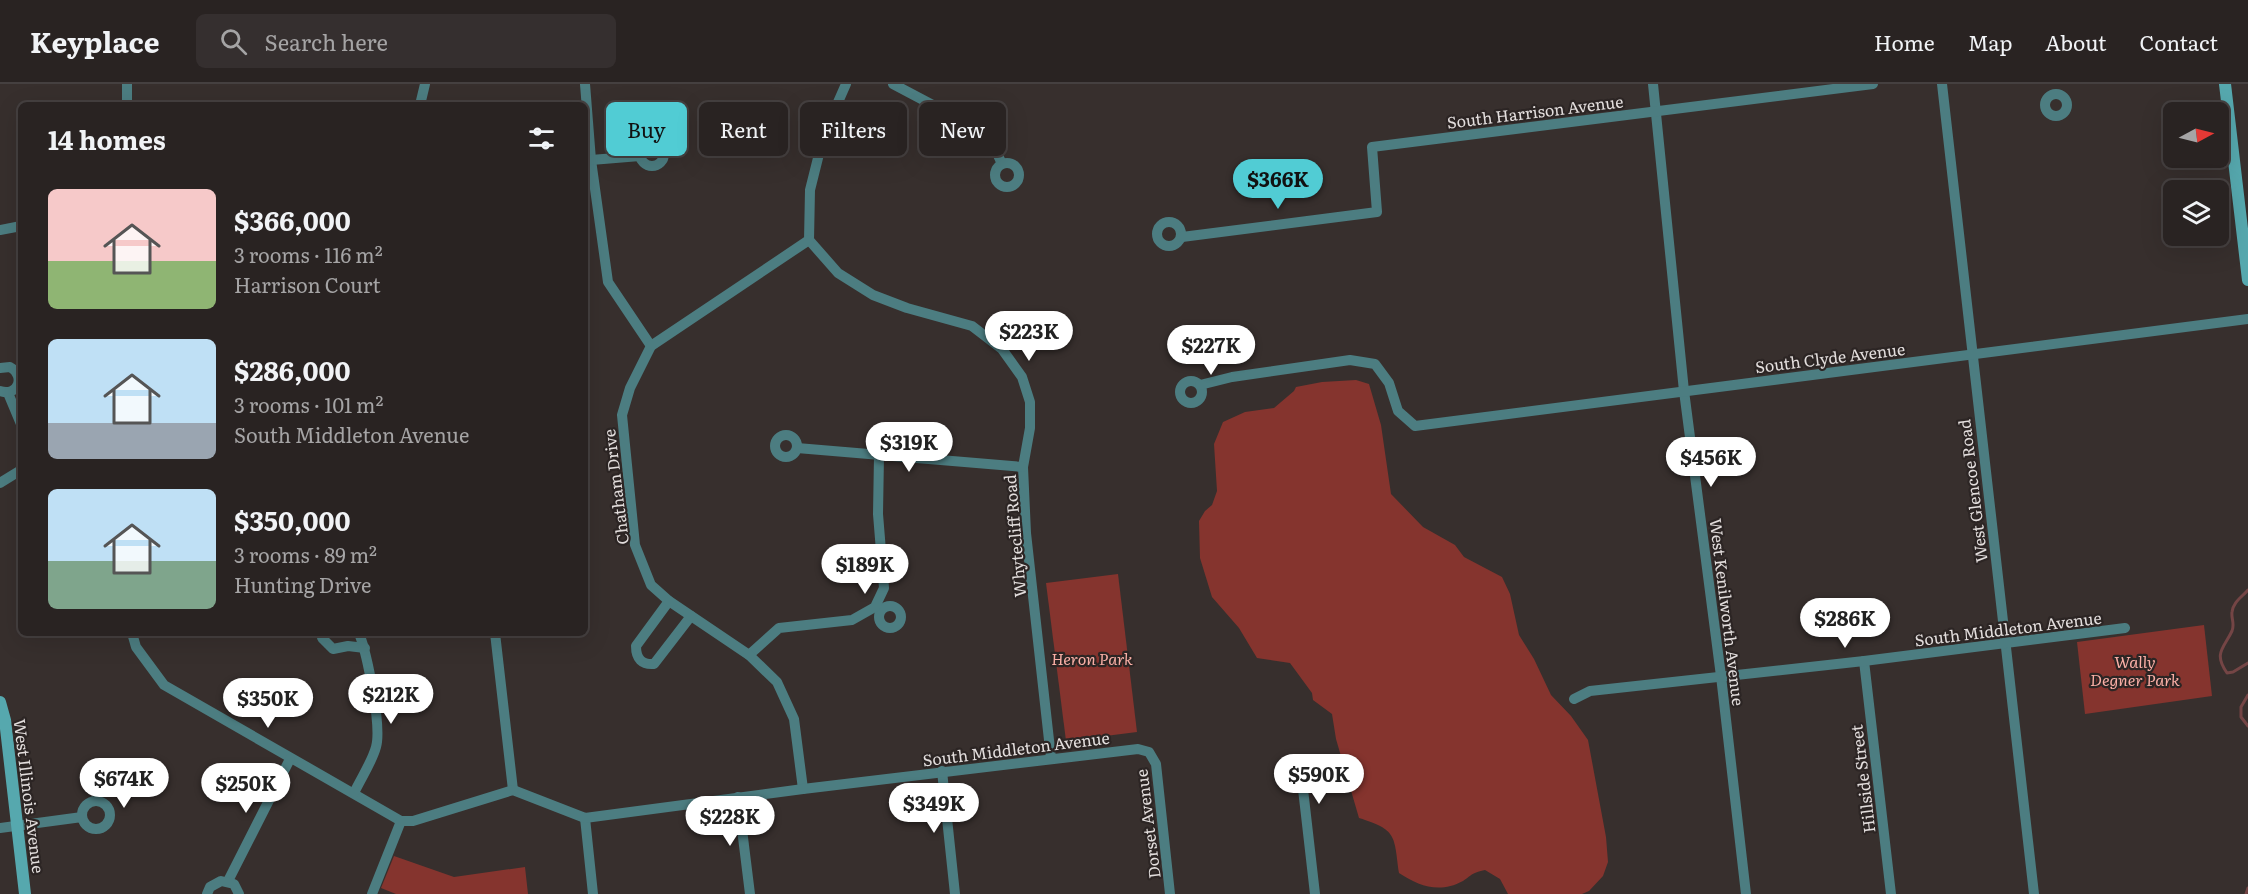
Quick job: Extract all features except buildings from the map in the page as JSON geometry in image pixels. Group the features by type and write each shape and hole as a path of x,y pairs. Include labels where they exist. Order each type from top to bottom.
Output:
{"main road":[{"path":"2224,84 2248,280"},
{"name":"West Illinois Avenue","path":"0,702 5,720 25,894"}],"street":[{"path":"127,102 128,84"},
{"path":"421,102 425,84"},
{"path":"585,84 586,102"},
{"path":"809,240 810,190 824,134 846,84"},
{"path":"893,84 944,111 996,151 1002,164"},
{"name":"West Kenilworth Avenue","path":"1653,84 1684,391 1722,676 1746,894"},
{"name":"South Harrison Avenue","path":"1182,237 1377,212 1372,147 1873,84"},
{"name":"West Glencoe Road","path":"1942,84 2034,894"},
{"path":"588,122 608,282 651,346"},
{"path":"591,160 640,156"},
{"path":"0,230 18,227"},
{"name":"Chatham Drive","path":"802,789 794,719 777,682 749,655 669,601 651,585 635,545 622,415 630,388 651,346 809,240"},
{"name":"Whytecliff Road","path":"809,240 838,273 873,295 907,308 972,326 1002,349 1022,377 1030,402 1030,428 1023,467 1026,533 1051,758"},
{"name":"South Clyde Avenue","path":"1200,385 1232,377 1350,360 1375,364 1389,383 1398,411 1415,426 2248,319"},
{"path":"0,368 10,367 18,376"},
{"path":"18,381 16,388 4,392 18,418"},
{"path":"797,448 1023,467"},
{"path":"749,655 779,628 852,620 878,609 884,588 878,514 879,456"},
{"path":"0,483 18,472"},
{"path":"669,601 636,646 639,661 647,665 654,664 691,616"},
{"name":"South Middleton Avenue","path":"1574,699 1590,691 1864,662 2125,628"},
{"path":"133,636 136,647 165,685 401,821 413,821 513,790 495,636"},
{"path":"322,636 333,649 348,646 365,648"},
{"path":"354,793 376,746 377,724 365,648 360,636"},
{"name":"Hillside Street","path":"1864,662 1891,894"},
{"name":"South Middleton Avenue","path":"513,790 585,818 1051,758 1138,749 1149,752"},
{"name":"Dorset Avenue","path":"1149,752 1156,764 1170,894"},
{"path":"228,881 290,759"},
{"path":"1300,763 1315,894"},
{"path":"942,771 955,894"},
{"path":"738,797 750,894"},
{"path":"0,828 82,817"},
{"path":"585,818 593,894"},
{"path":"372,894 401,821"},
{"path":"207,894 215,883 228,881 234,884 239,894"}],"green space":[{"path":"1356,380 1369,384 1381,425 1391,494 1423,527 1455,545 1464,557 1502,577 1510,594 1519,635 1534,659 1551,695 1571,716 1588,740 1606,837 1608,862 1603,876 1589,891 1582,894 1508,894 1500,879 1485,870 1454,885 1437,888 1414,882 1399,873 1396,850 1391,836 1381,826 1359,818 1336,739 1332,714 1313,700 1312,693 1290,663 1257,658 1239,628 1212,597 1200,558 1199,521 1212,505 1217,491 1214,444 1223,422 1245,412 1274,408 1296,387 1322,382"},
{"name":"Heron Park","path":"1118,574 1137,732 1066,741 1046,583"},
{"name":"Wally Degner Park","path":"2204,625 2212,696 2085,714 2077,642"},
{"path":"394,856 454,877 525,867 528,894 396,894 381,888"}],"waterway":[{"path":"2248,590 2233,608 2233,628 2220,655 2227,673 2248,663"},
{"path":"2248,695 2241,707 2241,717 2248,726"},
{"path":"2246,894 2248,888"}]}
